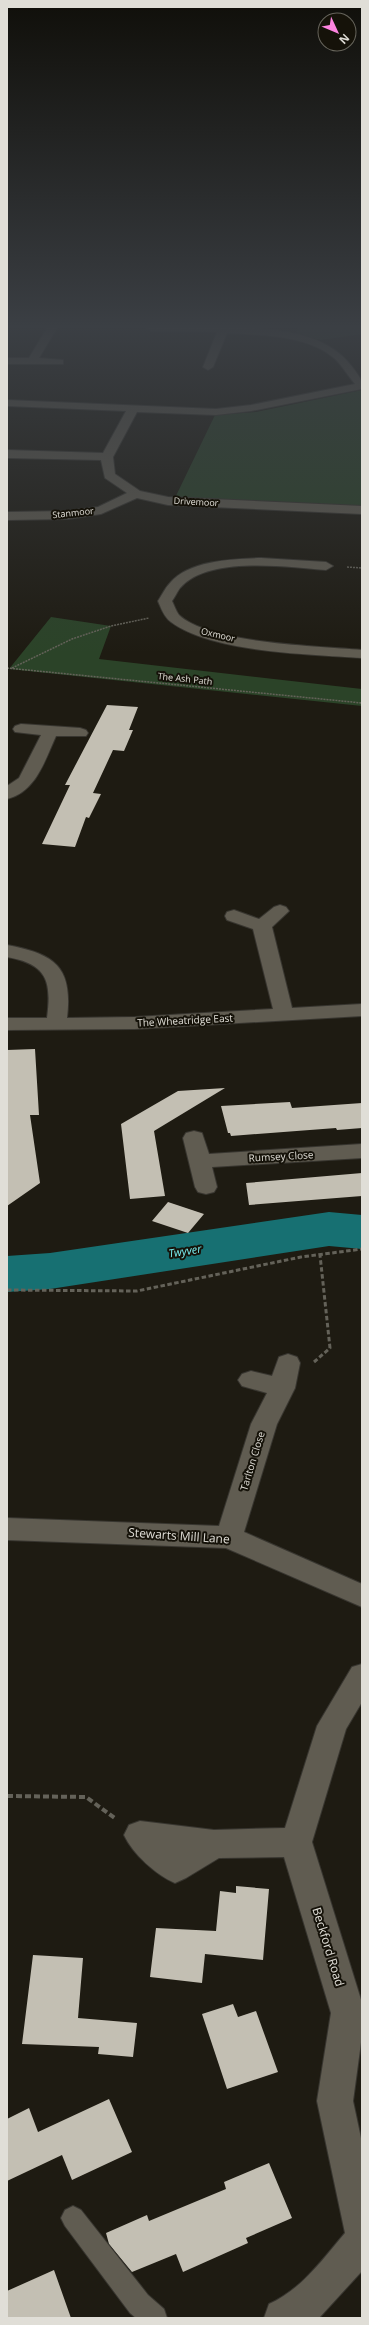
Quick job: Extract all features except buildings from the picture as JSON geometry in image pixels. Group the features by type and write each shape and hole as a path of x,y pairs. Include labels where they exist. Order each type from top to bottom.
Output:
{"street":[{"path":"7,454 107,457 118,436"},
{"name":"Drivemoor","path":"107,457 109,475 136,494 168,501 362,510"},
{"name":"Stanmoor","path":"7,516 68,515 101,510 136,494"},
{"name":"Oxmoor","path":"326,566 265,562 227,564 206,568 178,581 169,590 165,601 174,618 204,633 260,643 362,654"},
{"path":"21,729 80,733"},
{"path":"7,794 26,782 51,731"},
{"path":"262,926 280,911"},
{"path":"234,916 262,926"},
{"path":"262,926 284,1014"},
{"path":"7,951 41,962 53,972 59,989 56,1024"},
{"name":"The Wheatridge East","path":"7,1024 135,1023 362,1010"},
{"path":"194,1138 206,1187"},
{"name":"Rumsey Close","path":"200,1161 362,1151"},
{"name":"Tarlton Close","path":"229,1537 264,1424 282,1388 288,1363"},
{"path":"251,1380 282,1388"},
{"name":"Stewarts Mill Lane","path":"7,1528 229,1537 362,1596"},
{"path":"140,1835 214,1844 296,1842 332,1726 362,1676"},
{"name":"Beckford Road","path":"296,1842 355,2014 335,2101 362,2229"},
{"path":"283,2318 293,2314 319,2291 362,2242"}],"lane":[{"path":"74,2218 134,2297 155,2318"}],"path":[{"path":"10,668 72,639 111,626 156,618"},
{"name":"The Ash Path","path":"7,668 362,703"},
{"path":"7,1290 137,1291 320,1255 362,1249"},
{"path":"282,1388 330,1348 320,1255"},
{"path":"7,1796 86,1797 140,1835"}],"green space":[{"path":"205,436 362,436 362,508 174,500"},
{"path":"51,617 111,626 99,659 362,689 362,706 9,669"}],"waterway":[{"name":"Twyver","path":"7,1274 50,1271 329,1229 362,1232"}]}
